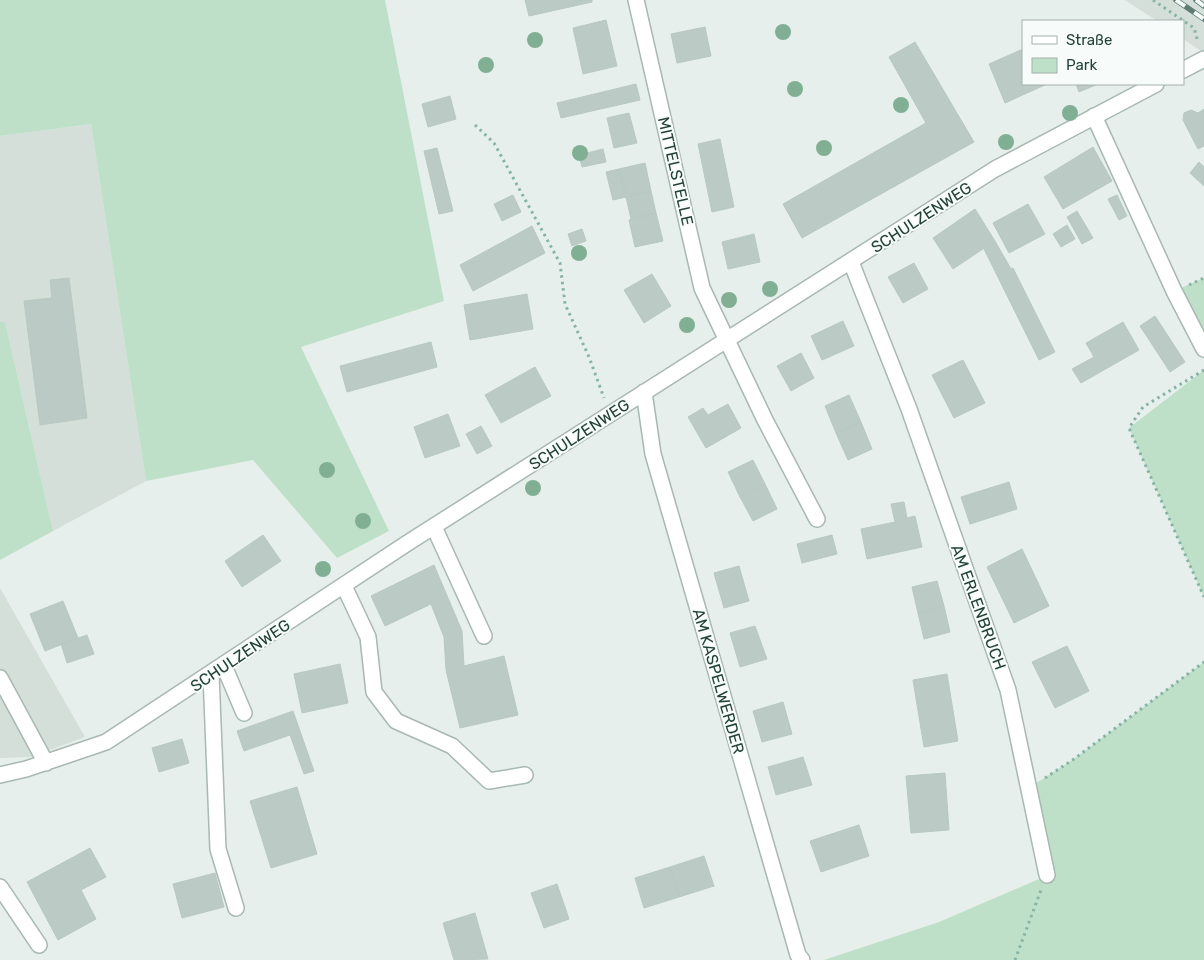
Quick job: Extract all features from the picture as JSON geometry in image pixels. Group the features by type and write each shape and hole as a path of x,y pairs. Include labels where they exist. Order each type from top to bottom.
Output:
{"street":[{"name":"MITTELSTELLE","path":"636,0 702,288 727,339"},
{"path":"1184,69 1204,59"},
{"name":"SCHULZENWEG","path":"0,775 46,763 106,742 434,527 995,169 1154,85"},
{"path":"1094,116 1174,291 1204,349"},
{"name":"AM ERLENBRUCH","path":"851,262 908,410 1008,690 1046,876"},
{"path":"727,339 765,420 817,519"},
{"name":"AM KASPELWERDER","path":"644,392 653,454 795,958"},
{"path":"434,527 484,636"},
{"path":"344,586 368,637 374,692 396,722 452,746 489,781 525,775"},
{"path":"224,666 244,713"},
{"path":"211,674 218,849 236,908"},
{"path":"0,678 46,763"},
{"path":"0,887 39,945"}],"path":[{"path":"1153,0 1182,20"},
{"path":"1184,21 1194,28 1204,59"},
{"path":"475,125 494,143 560,263 565,304 589,357 610,414"},
{"path":"1204,370 1143,407 1129,428 1204,597"},
{"path":"1028,789 1074,759 1204,662"},
{"path":"1015,960 1046,876"}],"shaded area":[{"path":"1125,0 1204,0 1204,53 1184,40 1184,20 1155,20"},
{"path":"91,124 146,481 53,531 5,322 0,322 0,136"},
{"path":"0,588 85,737 31,757 0,758"}],"green space":[{"path":"0,0 385,0 444,301 301,347 389,531 337,558 253,460 146,481 91,124 0,136"},
{"path":"1204,278 1204,349 1174,291"},
{"path":"0,322 5,322 53,531 0,560"},
{"path":"1204,370 1204,597 1129,428"},
{"path":"1204,662 1204,960 824,960 939,922 1046,876 1027,789 1074,759"}],"building":[{"path":"525,0 592,0 592,2 529,16"},
{"path":"606,20 617,66 583,74 573,28"},
{"path":"705,27 711,56 677,63 671,34"},
{"path":"915,42 974,142 802,238 783,204 926,123 889,57"},
{"path":"1022,49 1022,85 1045,85 1005,103 989,64"},
{"path":"636,84 640,100 561,118 557,103"},
{"path":"1076,85 1096,85 1079,92"},
{"path":"450,96 456,119 428,127 422,104"},
{"path":"1204,109 1204,146 1198,149 1183,120 1184,113 1191,110 1198,113"},
{"path":"629,113 637,143 614,148 607,118"},
{"path":"720,139 734,207 712,212 698,144"},
{"path":"1093,147 1112,181 1063,209 1044,177"},
{"path":"437,148 453,211 439,214 424,151"},
{"path":"603,149 606,162 582,167 579,155"},
{"path":"1199,162 1204,167 1204,186 1190,173"},
{"path":"645,163 651,191 626,197 619,169"},
{"path":"619,169 626,197 613,200 606,172"},
{"path":"651,191 656,213 631,219 626,197"},
{"path":"513,195 521,212 502,221 494,204"},
{"path":"1117,195 1127,216 1119,220 1108,199"},
{"path":"1028,204 1045,234 1009,253 993,223"},
{"path":"975,209 995,241 953,269 933,238"},
{"path":"1077,211 1093,238 1082,244 1067,217"},
{"path":"656,213 663,241 635,247 629,220"},
{"path":"1067,225 1075,239 1061,247 1053,234"},
{"path":"532,226 545,253 473,291 460,265"},
{"path":"582,229 586,241 572,246 568,234"},
{"path":"754,234 760,262 728,269 722,242"},
{"path":"995,241 1011,269 1013,268 1055,352 1039,360 984,249"},
{"path":"914,263 928,289 903,303 888,277"},
{"path":"652,274 671,306 644,323 624,290"},
{"path":"69,278 87,418 40,425 24,301 52,298 50,280"},
{"path":"527,294 533,329 470,340 464,305"},
{"path":"1155,316 1185,362 1170,372 1140,326"},
{"path":"843,321 854,346 822,360 811,336"},
{"path":"1123,322 1139,350 1081,383 1072,369 1094,357 1086,343"},
{"path":"431,342 437,367 347,392 340,366"},
{"path":"801,353 814,378 791,391 777,366"},
{"path":"963,360 985,403 954,418 932,375"},
{"path":"535,367 551,396 501,423 485,395"},
{"path":"849,395 861,422 836,433 825,406"},
{"path":"728,404 741,428 706,448 688,417 703,408 708,415"},
{"path":"448,414 460,446 425,458 414,427"},
{"path":"861,422 872,449 848,460 836,433"},
{"path":"481,426 492,446 477,454 466,434"},
{"path":"753,460 765,484 740,497 728,472"},
{"path":"1009,482 1017,509 970,524 961,497"},
{"path":"765,484 777,509 753,521 740,497"},
{"path":"904,502 907,518 915,516 922,547 867,559 861,529 895,522 891,504"},
{"path":"263,535 281,561 242,587 225,561"},
{"path":"832,535 837,554 802,563 797,544"},
{"path":"1022,549 1049,606 1014,623 987,567"},
{"path":"434,565 462,631 464,666 504,656 518,715 460,728 446,670 444,637 431,604 385,626 371,596"},
{"path":"739,566 749,601 724,608 714,573"},
{"path":"937,581 944,606 918,613 912,587"},
{"path":"63,601 78,638 45,651 30,614"},
{"path":"944,606 950,632 924,639 918,613"},
{"path":"755,626 767,659 740,667 730,633"},
{"path":"87,635 94,654 67,663 61,644"},
{"path":"1067,646 1089,691 1055,708 1032,662"},
{"path":"340,664 348,703 302,713 294,674"},
{"path":"947,674 958,741 924,747 913,680"},
{"path":"783,702 792,734 762,742 753,711"},
{"path":"293,711 314,771 304,774 290,735 244,751 237,731"},
{"path":"182,739 189,763 159,772 152,748"},
{"path":"803,757 812,785 776,795 768,767"},
{"path":"945,773 949,830 911,833 906,776"},
{"path":"297,787 317,854 271,868 250,801"},
{"path":"859,825 869,856 821,872 810,841"},
{"path":"90,848 106,877 81,890 96,919 58,940 27,882"},
{"path":"704,856 714,886 679,897 670,867"},
{"path":"670,867 679,897 644,908 635,878"},
{"path":"215,873 224,907 182,918 173,884"},
{"path":"557,884 569,919 544,928 531,893"},
{"path":"475,913 488,959 454,960 443,923"}],"railway":[{"path":"1176,0 1204,19"},
{"path":"1196,0 1204,6"}]}
